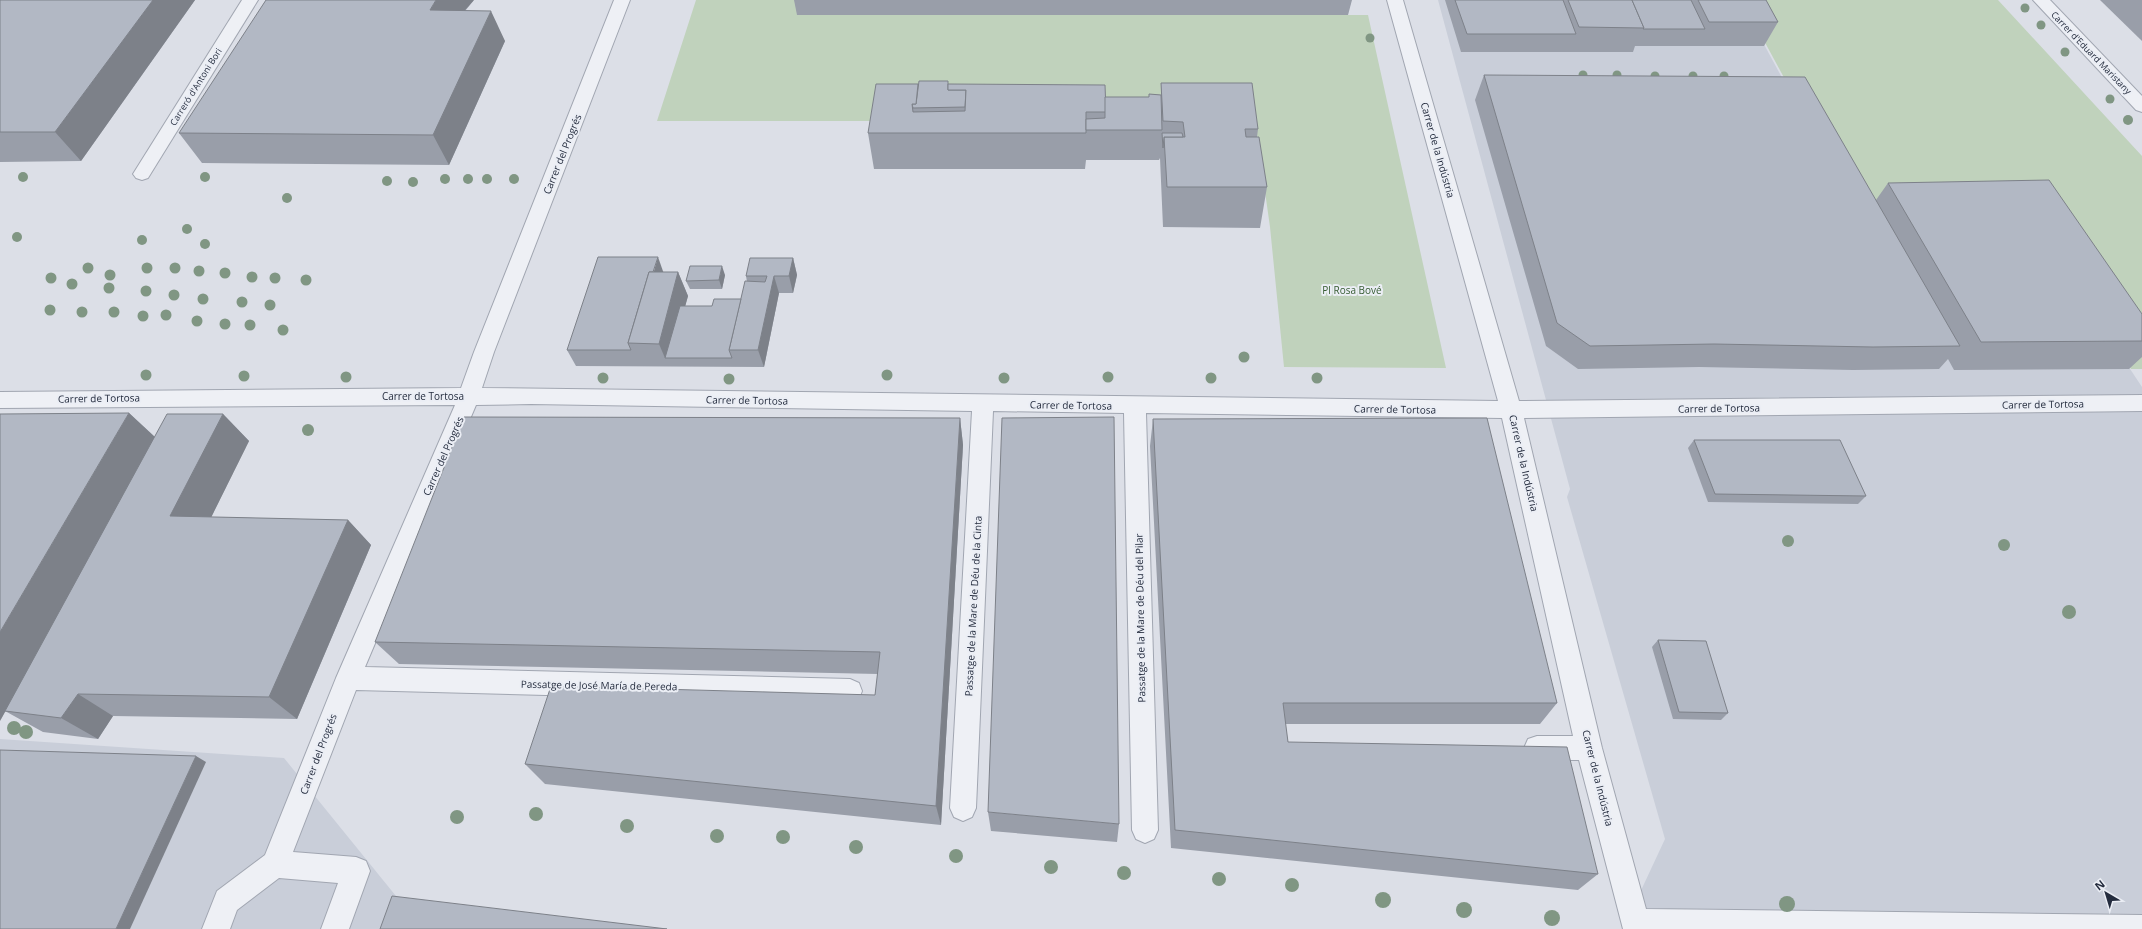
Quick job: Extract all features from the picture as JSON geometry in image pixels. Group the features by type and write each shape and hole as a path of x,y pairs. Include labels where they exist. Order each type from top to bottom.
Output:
{"street":[{"name":"Carreró d'Antoni Bori","path":"142,174 250,0"},
{"name":"Carrer del Progrés","path":"275,864 348,678 469,397 484,352 622,0"},
{"name":"Carrer de la Indústria","path":"1395,0 1511,410 1589,748 1636,926"},
{"name":"Carrer d'Eduard Maristany","path":"2041,0 2142,106"},
{"name":"Carrer de Tortosa","path":"0,400 469,397 1511,410 2142,403"},
{"path":"193,418 205,398"},
{"path":"20,418 32,399"},
{"name":"Passatge de la Mare de Déu de la Cinta","path":"963,808 983,404"},
{"name":"Passatge de la Mare de Déu del Pilar","path":"1136,406 1145,830"},
{"name":"Passatge de José María de Pereda","path":"348,678 850,691"},
{"path":"1518,747 1589,748"},
{"path":"216,929 227,901 275,864 356,871 335,929"},
{"path":"1636,926 2142,929"}],"shaded area":[{"path":"1438,0 1740,0 1854,211 2024,209 2142,387 2142,929 1623,929 1665,839 1567,497 1570,489"},
{"path":"0,739 284,758 400,901 668,929 0,929"}],"green space":[{"name":"Pl Rosa Bové","path":"696,0 801,0 798,15 1368,15 1446,368 1284,367 1270,227 1255,121 657,121"},
{"path":"1742,0 1998,0 2142,156 2142,369 2131,369 2025,208 1855,209"}],"building":[{"path":"0,0 153,0 55,132 0,132"},
{"path":"266,0 436,0 430,10 491,11 433,135 179,133"},
{"path":"1455,0 1563,0 1576,34 1467,34"},
{"path":"1568,0 1632,0 1644,28 1579,27"},
{"path":"1632,0 1691,0 1705,29 1643,29 1644,28"},
{"path":"1698,0 1766,0 1778,22 1709,22"},
{"path":"1484,75 1805,77 1960,346 1873,347 1714,344 1590,346 1557,323"},
{"path":"919,81 948,81 948,90 966,90 965,107 913,108 912,104 916,104"},
{"path":"1161,83 1252,83 1258,129 1245,129 1246,137 1259,137 1267,187 1167,187 1164,137 1185,137 1183,122 1163,121"},
{"path":"876,84 918,84 916,104 912,104 913,112 965,111 966,90 948,90 948,84 1105,85 1106,112 1086,112 1086,133 868,133"},
{"path":"1149,94 1161,95 1162,130 1086,130 1086,119 1105,118 1105,97 1149,97"},
{"path":"1162,133 1182,133 1183,137 1164,137 1163,148"},
{"path":"2049,180 2142,314 2142,341 1981,342 1888,183"},
{"path":"598,257 658,257 653,272 649,272 628,343 631,350 567,350"},
{"path":"750,258 793,258 789,276 774,276 758,350 729,350 745,281 765,282 767,276 746,276"},
{"path":"690,266 722,266 719,280 686,281"},
{"path":"649,272 678,272 659,344 628,343"},
{"path":"714,299 741,299 729,350 732,358 665,358 680,306 712,306"},
{"path":"129,413 0,632 0,414"},
{"path":"167,414 223,414 170,516 348,520 269,697 78,694 61,718 5,711"},
{"path":"464,417 960,418 936,806 525,764 551,686 875,695 880,652 375,642"},
{"path":"1114,417 1119,824 988,812 1002,418"},
{"path":"1487,418 1557,703 1283,703 1288,742 1567,747 1598,874 1175,830 1153,419"},
{"path":"1694,440 1840,440 1866,496 1715,494"},
{"path":"1658,640 1706,641 1728,713 1679,712"},
{"path":"0,750 196,756 116,929 0,929"},
{"path":"392,896 667,929 380,929"}]}
